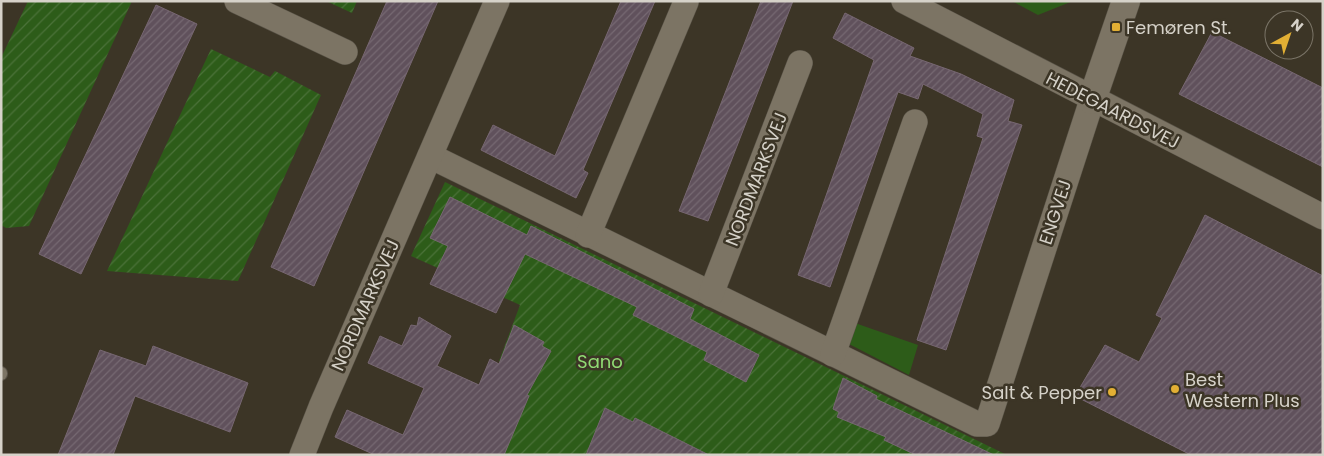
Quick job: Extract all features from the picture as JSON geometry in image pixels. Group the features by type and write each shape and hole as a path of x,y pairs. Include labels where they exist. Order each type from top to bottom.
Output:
{"street":[{"path":"237,1 345,52"},
{"name":"NORDMARKSVEJ","path":"302,455 497,1"},
{"name":"HEDEGAARDSVEJ","path":"904,1 1323,218"},
{"name":"ENGVEJ","path":"833,354 977,424 987,424 1126,1"},
{"path":"588,235 686,2"},
{"name":"NORDMARKSVEJ","path":"711,294 800,63"},
{"path":"430,156 833,354 915,122"}],"green space":[{"path":"28,1 132,1 29,226 6,228 1,225 1,58"},
{"path":"326,1 357,1 352,13"},
{"path":"1012,1 1073,1 1038,15"},
{"path":"211,49 270,77 275,71 321,95 238,281 107,271"},
{"name":"Sano","path":"445,182 1007,455 468,455 507,365 499,361 520,305 411,256"},
{"path":"855,323 918,345 909,375 847,343"}],"building":[{"path":"387,1 438,1 314,286 271,267"},
{"path":"621,1 655,1 583,170 588,173 576,198 481,150 493,125 555,156"},
{"path":"761,1 793,1 708,221 679,211"},
{"path":"156,5 197,24 81,274 39,254"},
{"path":"845,13 914,48 910,56 961,74 1014,100 1008,121 1022,125 946,350 917,340 983,138 977,136 983,114 923,84 918,99 898,92 830,287 798,275 874,60 833,38"},
{"path":"1212,32 1264,58 1264,60 1268,60 1323,88 1323,167 1179,94"},
{"path":"450,197 527,235 531,226 694,309 690,319 759,355 746,382 704,360 707,352 633,315 637,307 525,254 496,313 430,284 448,246 430,238"},
{"path":"1205,215 1323,276 1323,455 1191,455 1075,396 1105,345 1139,362 1162,318 1156,315"},
{"path":"419,317 451,336 437,366 479,385 490,359 499,364 514,325 544,342 542,346 551,351 527,395 529,396 504,455 375,455 335,437 347,410 403,435 424,388 368,363 380,336 402,346 411,325 417,326"},
{"path":"153,346 248,383 230,432 135,396 113,455 58,455 100,350 146,366"},
{"path":"843,378 877,396 876,399 994,455 916,455 884,440 886,437 837,417 839,412 833,409"},
{"path":"605,408 633,422 635,418 709,455 586,455"}],"place":[{"name":"Femøren St.","path":"1116,27"},
{"name":"Best Western Plus","path":"1175,389"},
{"name":"Salt & Pepper","path":"1112,392"}]}
